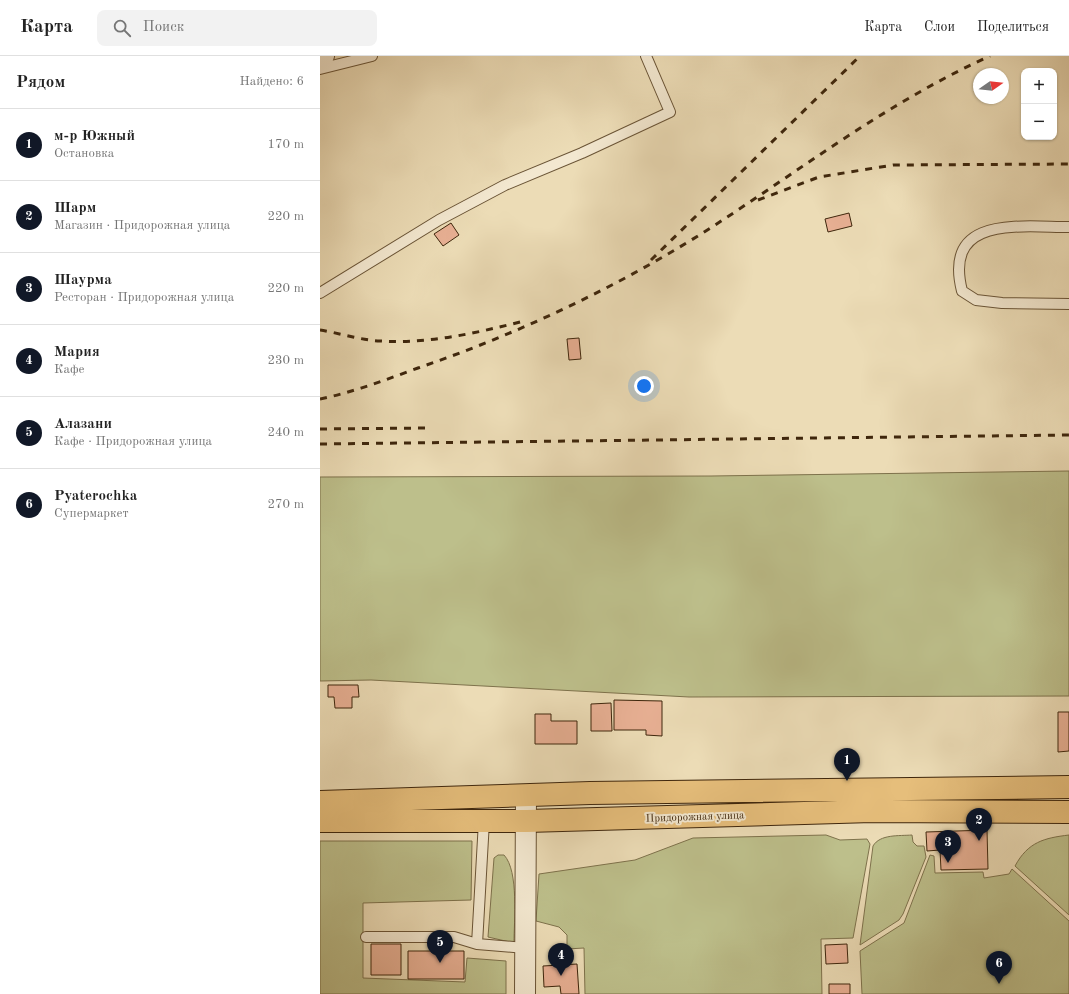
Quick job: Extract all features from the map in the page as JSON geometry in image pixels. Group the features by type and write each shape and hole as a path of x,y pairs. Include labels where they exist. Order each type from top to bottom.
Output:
{"main road":[{"path":"320,802 526,795 1069,787"},
{"name":"Придорожная улица","path":"320,821 527,821 872,811 1069,812"}],"street":[{"path":"320,58 324,56"},
{"path":"525,994 526,795"}],"lane":[{"path":"320,69 372,56"},
{"path":"320,293 439,220 505,185 582,153 670,112 646,56"},
{"path":"1069,227 1004,228 985,231 973,237 964,248 958,261 958,278 962,291 976,300 1002,303 1069,304"},
{"path":"477,944 484,821"},
{"path":"366,937 454,937 477,944 525,948"}],"green space":[{"path":"1069,471 1069,696 689,697 371,680 320,681 320,477 711,476"},
{"path":"826,835 840,840 867,839 870,844 853,938 821,939 822,994 585,994 584,948 567,949 567,935 559,927 536,921 539,874 635,860 693,838"},
{"path":"912,835 913,842 917,846 924,846 926,857 903,914 899,920 860,945 873,846 880,839"},
{"path":"1069,835 1069,915 1015,866 1025,851 1031,846 1044,840"},
{"path":"320,841 472,841 471,900 363,903 363,978 465,982 467,958 506,961 506,994 320,994"},
{"path":"498,855 504,855 509,862 512,872 515,897 514,943 488,937 494,858"},
{"path":"930,855 934,856 935,873 983,872 984,878 1009,874 1012,869 1069,921 1069,994 862,994 860,951 904,923"}],"building":[{"path":"849,213 852,226 828,232 825,219"},
{"path":"451,223 459,235 443,246 434,234"},
{"path":"579,338 581,359 569,360 567,339"},
{"path":"328,685 358,685 359,697 352,697 352,708 335,708 334,697 328,697"},
{"path":"614,700 662,701 662,736 646,735 646,730 614,730"},
{"path":"611,703 612,731 591,731 591,704"},
{"path":"1058,712 1069,712 1069,751 1058,752"},
{"path":"535,714 551,714 551,721 577,721 577,744 535,744"},
{"path":"987,830 988,869 941,870 940,850 927,851 926,832"},
{"path":"371,944 401,944 401,975 371,975"},
{"path":"847,944 848,963 826,964 825,945"},
{"path":"408,951 464,951 464,979 408,979"},
{"path":"577,964 579,994 561,994 560,986 544,987 543,966"},
{"path":"829,984 850,984 850,994 829,994"}],"railway":[{"path":"651,260 860,56"},
{"path":"320,399 369,385 494,340 532,324 605,288 677,249 882,114 917,93 990,56"},
{"path":"758,200 819,177 893,165 1069,164"},
{"path":"320,330 380,341 417,341 453,337 524,321"},
{"path":"320,429 431,428"},
{"path":"320,444 1069,435"}],"place":[{"name":"м-р Южный","path":"847,781"},
{"name":"Шарм","path":"979,841"},
{"name":"Шаурма","path":"948,863"},
{"name":"Алазани","path":"440,963"},
{"name":"Мария","path":"561,976"},
{"name":"Pyaterochka","path":"999,984"}]}
